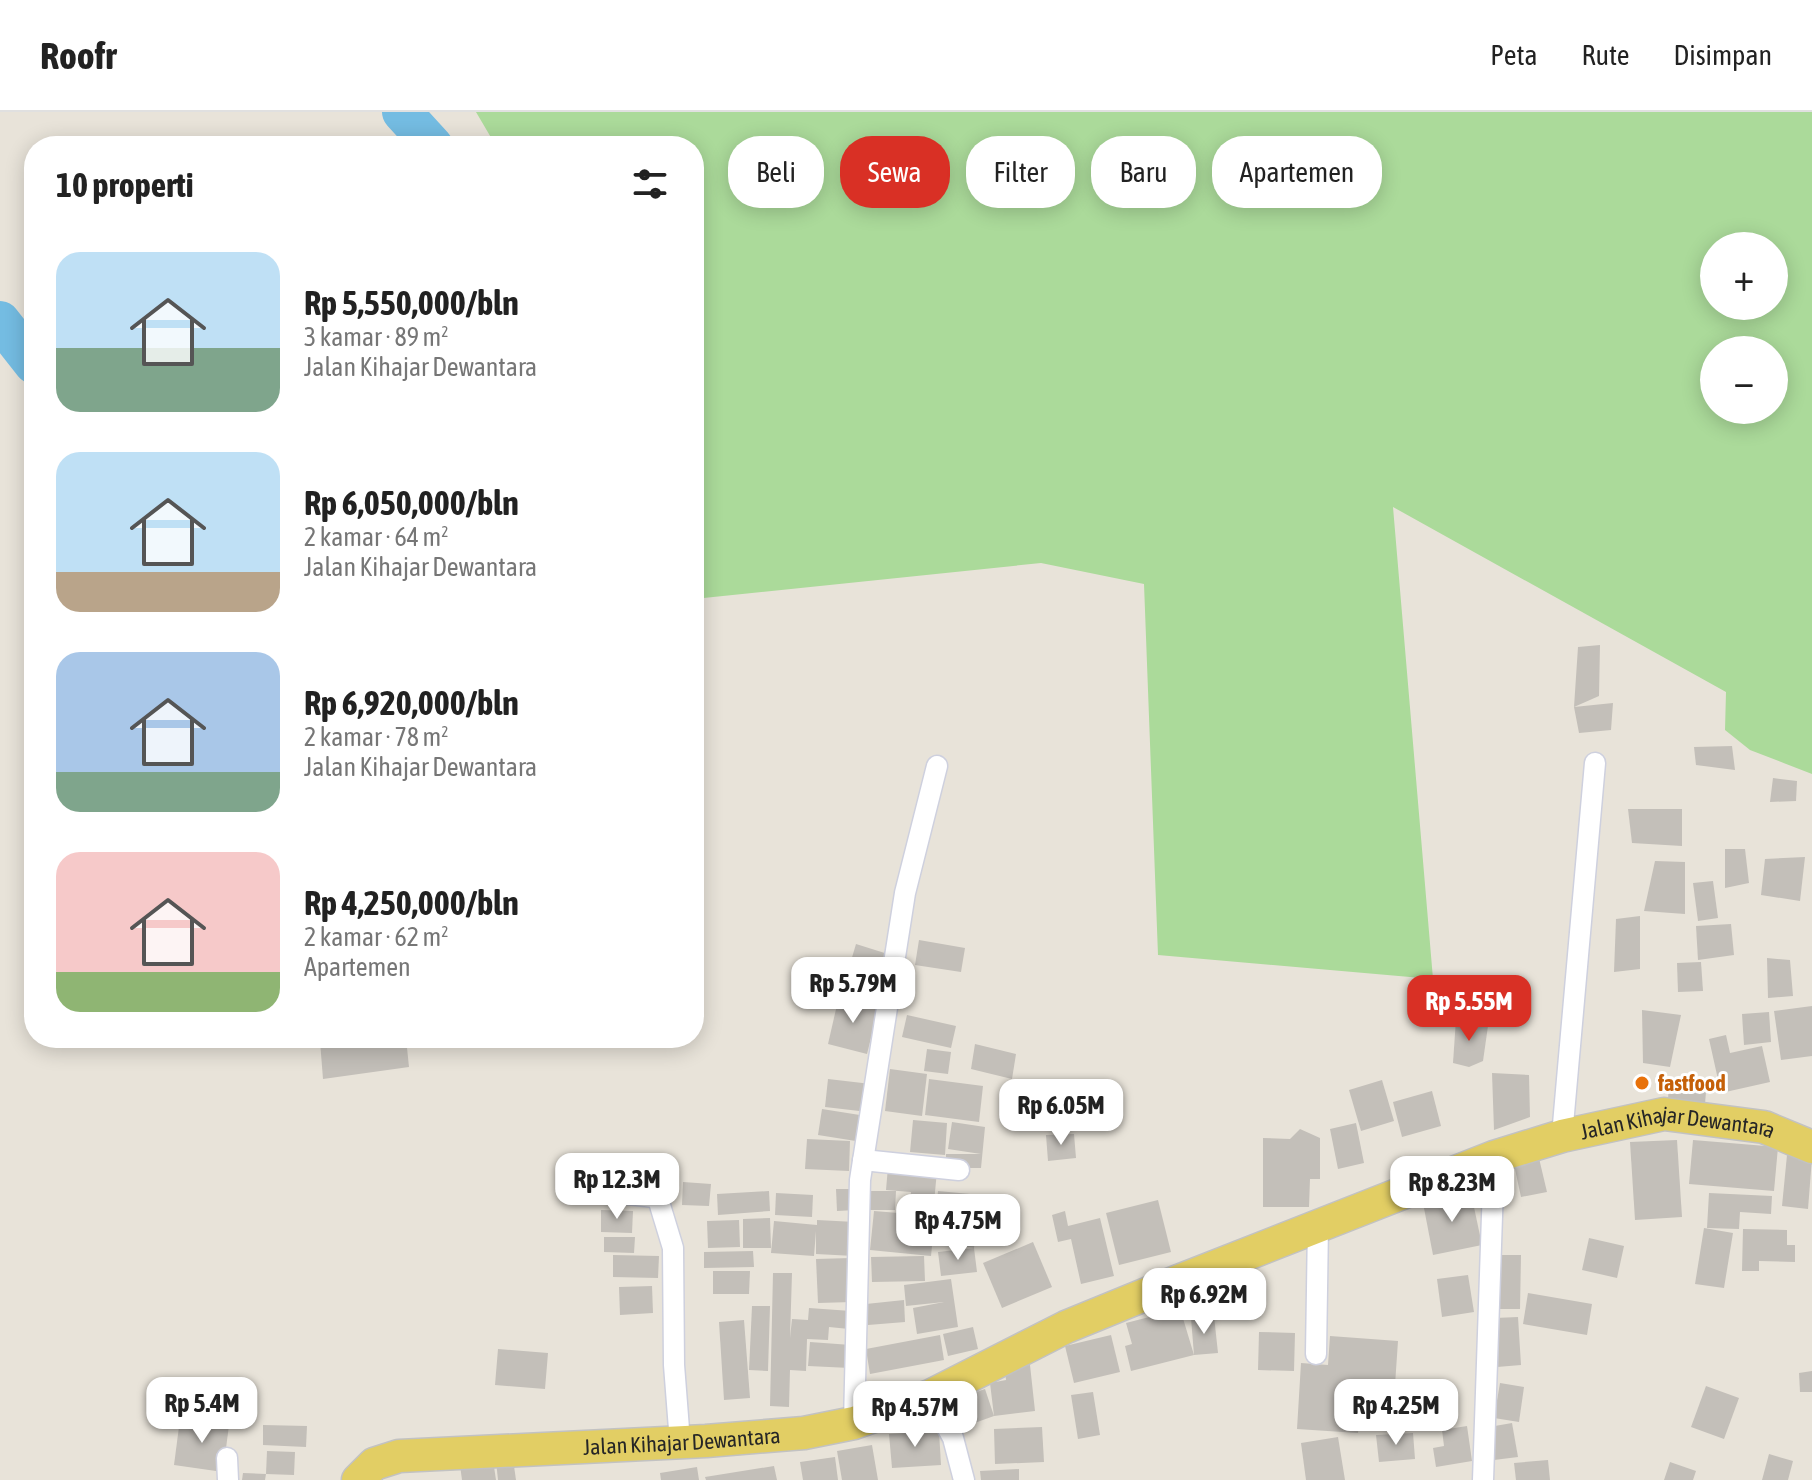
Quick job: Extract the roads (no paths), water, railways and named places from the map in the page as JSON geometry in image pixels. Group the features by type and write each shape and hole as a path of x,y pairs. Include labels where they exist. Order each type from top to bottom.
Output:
{"main road":[{"name":"Jalan Kihajar Dewantara","path":"358,1480 374,1464 399,1456 680,1442 804,1433 854,1423 930,1396 1066,1327 1494,1157 1562,1136 1664,1114 1764,1127 1812,1147"}],"street":[{"path":"1562,1136 1595,763"},
{"path":"854,1423 858,1202 863,1160 905,893 937,766"},
{"path":"1483,1480 1494,1157"},
{"path":"863,1160 959,1170"},
{"path":"628,1194 654,1197 659,1202 673,1248 674,1365 680,1442"},
{"path":"1316,1354 1318,1225"},
{"path":"930,1396 953,1438 964,1480"},
{"path":"227,1458 228,1480"}],"waterway":[{"path":"402,112 424,136"},
{"path":"0,321 24,351"}],"place":[{"name":"fastfood","path":"1642,1083"}]}
